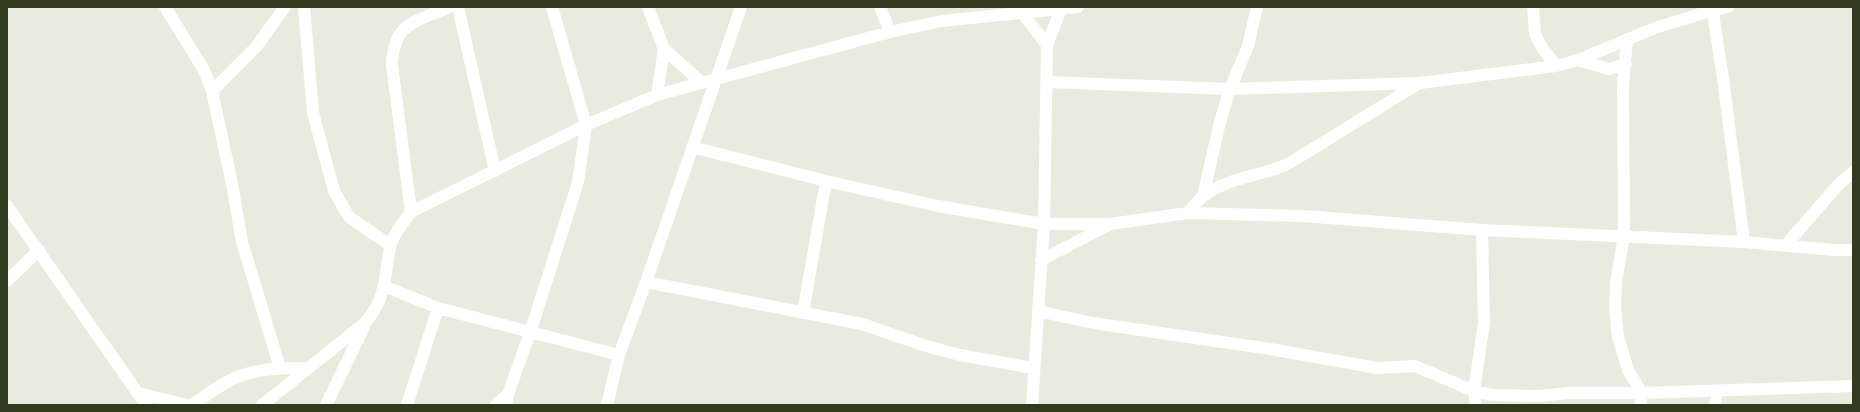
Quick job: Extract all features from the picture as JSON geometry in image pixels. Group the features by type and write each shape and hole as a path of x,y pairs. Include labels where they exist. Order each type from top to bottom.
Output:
{"street":[{"path":"165,7 204,70 212,91 232,184 242,242 280,368"},
{"path":"212,91 256,47 285,7"},
{"path":"304,7 313,113 334,191 349,217 390,245"},
{"path":"411,212 392,65 393,48 398,34 409,25 449,7"},
{"path":"458,7 495,171"},
{"path":"496,405 507,399 530,333 578,182 586,125 552,7"},
{"path":"648,7 664,49 702,83"},
{"path":"608,405 619,355 646,282 741,7"},
{"path":"880,7 890,32"},
{"path":"326,405 366,323 380,302 390,245 397,231 411,212 586,125 657,95 890,32 942,21 1022,10 1078,7"},
{"path":"1203,196 1212,153 1230,89 1248,46 1257,7"},
{"path":"1533,7 1535,34 1543,49 1556,66"},
{"path":"1047,82 1230,89 1420,83 1556,66 1578,60 1627,39 1712,8 1728,7"},
{"path":"1032,405 1033,368 1044,224 1047,45 1061,8"},
{"path":"1712,8 1723,78 1744,242"},
{"path":"1022,10 1047,45"},
{"path":"1627,39 1623,85 1624,236 1616,282 1615,307 1618,337 1628,370 1642,392 1640,405"},
{"path":"657,95 664,49"},
{"path":"1578,60 1609,69 1626,64"},
{"path":"1609,69 1623,85"},
{"path":"1188,213 1203,196 1227,182 1275,170 1288,164 1420,83"},
{"path":"692,147 938,206 1044,224 1110,224 1188,213 1303,216 1482,230 1744,242 1834,250 1853,250"},
{"path":"1786,245 1837,186 1853,172"},
{"path":"803,313 826,180"},
{"path":"7,206 146,405"},
{"path":"1041,260 1110,224"},
{"path":"1476,405 1474,391 1484,322 1482,230"},
{"path":"7,280 39,250"},
{"path":"646,282 862,324 926,346 960,355 1033,368"},
{"path":"384,286 438,308 619,355"},
{"path":"408,405 438,308"},
{"path":"1038,311 1093,323 1270,349 1377,368 1415,366 1474,391 1491,395 1853,386"},
{"path":"262,405 366,323"},
{"path":"192,405 239,376 280,368 308,368"},
{"path":"1716,405 1717,390"},
{"path":"138,393 187,405"},
{"path":"1482,405 1491,395"}]}
